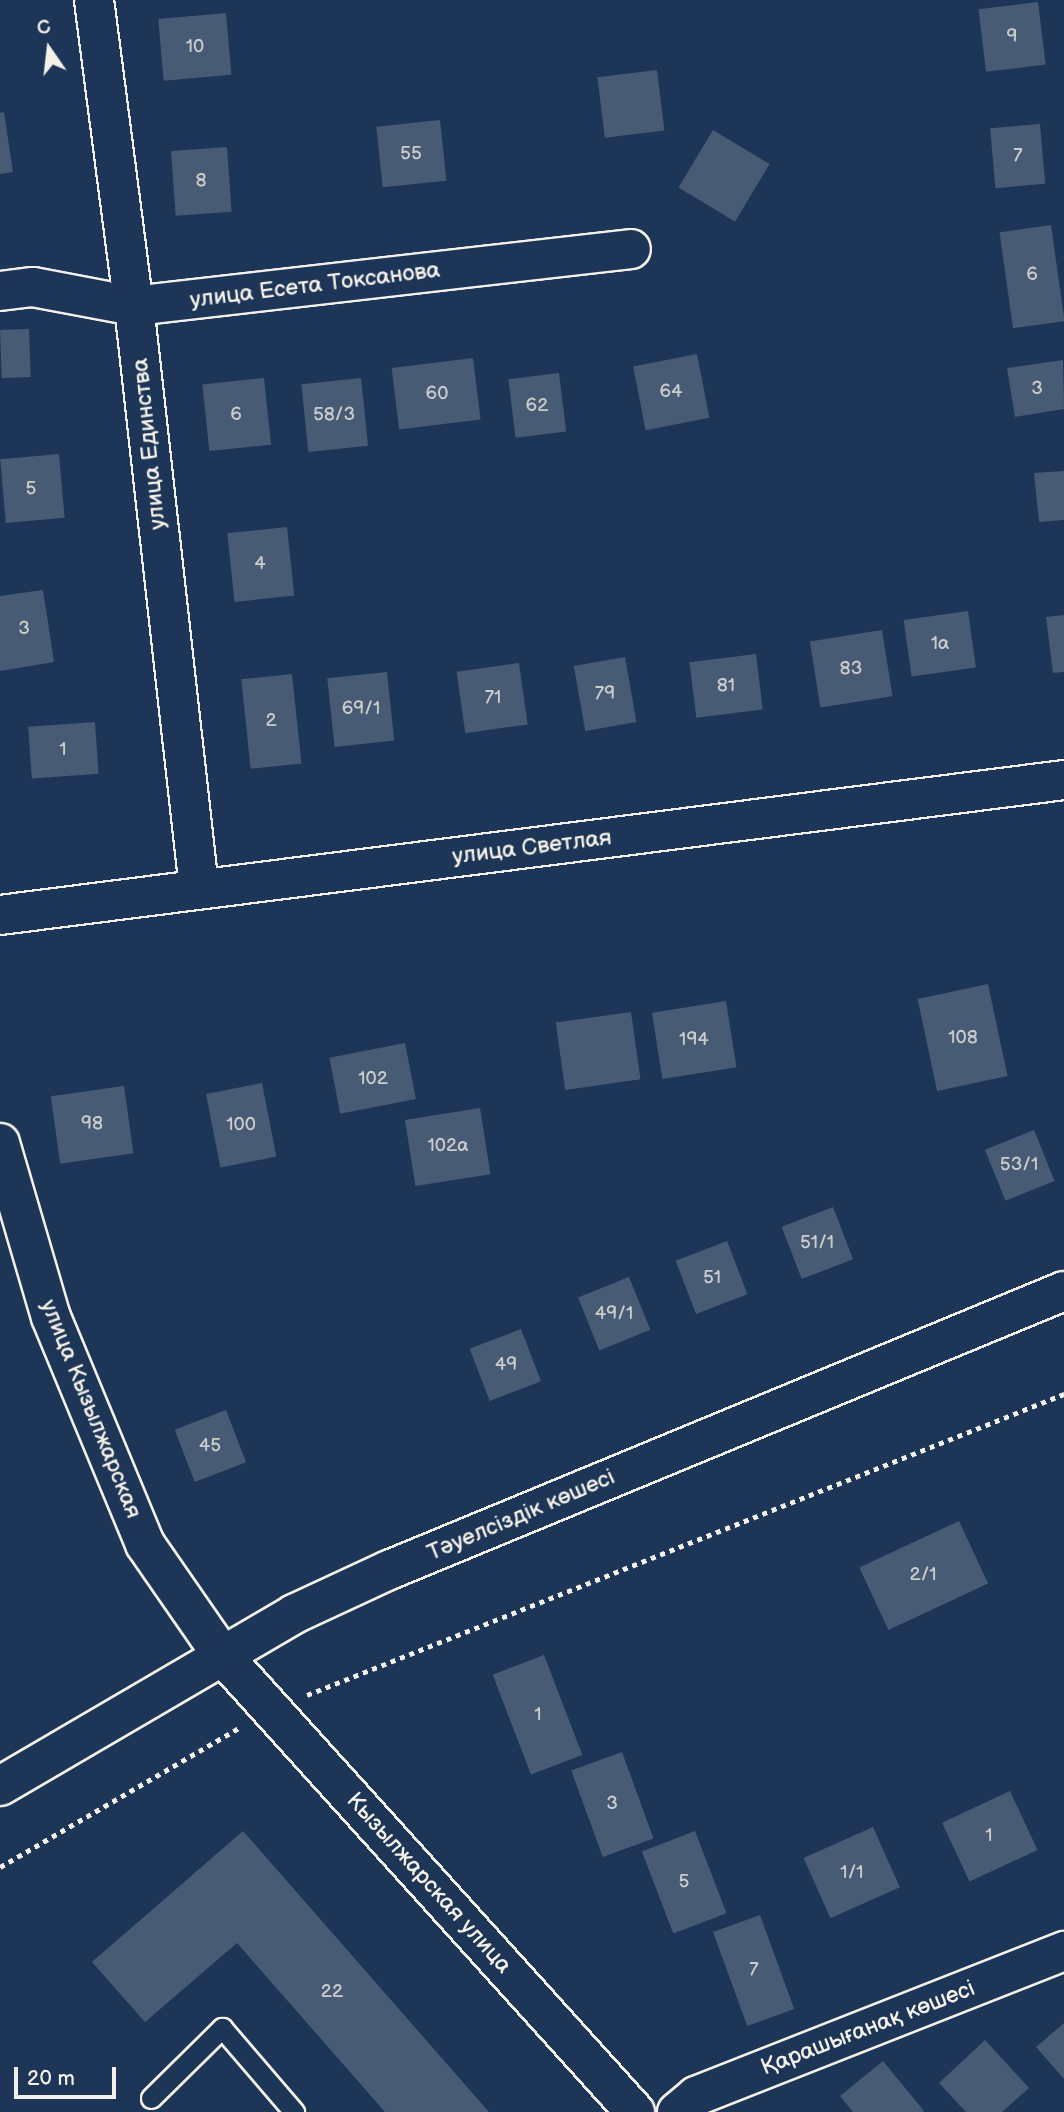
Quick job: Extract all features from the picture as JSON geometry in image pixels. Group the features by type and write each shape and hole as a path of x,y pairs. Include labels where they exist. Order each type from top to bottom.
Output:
{"street":[{"name":"улица Единства","path":"94,0 134,306 199,888"},
{"name":"улица Есета Токсанова","path":"0,291 33,288 134,306 631,249"},
{"name":"улица Светлая","path":"0,915 1064,780"},
{"name":"улица Кызылжарская","path":"0,1143 51,1317 145,1544 222,1655"},
{"name":"Тәуелсіздік көшесі","path":"0,1786 294,1614 389,1570 1064,1291"},
{"name":"Кызылжарская улица","path":"222,1655 273,1708 635,2112"},
{"name":"Қарашығанақ көшесі","path":"677,2112 696,2096 1064,1951"}],"lane":[{"path":"151,2098 222,2028 294,2112"}],"path":[{"path":"0,1867 273,1708 1064,1394"}],"building":[{"path":"1038,2 1046,65 986,72 978,9"},
{"path":"226,13 231,75 164,81 158,19"},
{"path":"657,70 664,131 605,138 597,77"},
{"path":"4,112 13,172 0,174 0,113"},
{"path":"440,120 446,181 383,187 376,127"},
{"path":"1040,124 1045,184 995,188 990,128"},
{"path":"713,130 770,164 735,221 678,187"},
{"path":"227,147 232,212 176,216 171,151"},
{"path":"1051,225 1064,321 1013,328 1000,232"},
{"path":"29,329 31,377 2,378 0,330"},
{"path":"697,354 709,418 646,430 633,366"},
{"path":"473,358 481,420 399,430 392,368"},
{"path":"1063,360 1064,409 1015,417 1007,368"},
{"path":"559,373 566,432 516,438 508,379"},
{"path":"264,378 271,445 209,451 202,384"},
{"path":"361,378 368,446 308,452 301,384"},
{"path":"59,454 65,518 6,523 0,459"},
{"path":"1064,471 1064,520 1039,522 1034,473"},
{"path":"287,527 294,596 235,602 227,533"},
{"path":"43,590 54,662 0,671 0,596"},
{"path":"968,611 976,667 912,676 904,620"},
{"path":"1064,615 1064,672 1053,673 1046,617"},
{"path":"882,630 892,696 820,708 810,641"},
{"path":"756,654 763,710 696,718 689,662"},
{"path":"625,657 636,722 585,731 574,666"},
{"path":"519,663 528,724 465,733 457,672"},
{"path":"387,672 394,741 335,747 327,678"},
{"path":"292,674 301,764 251,769 241,679"},
{"path":"95,722 99,774 32,779 28,727"},
{"path":"988,984 1008,1076 937,1091 918,999"},
{"path":"726,1001 736,1067 662,1079 652,1013"},
{"path":"631,1012 640,1079 565,1090 556,1023"},
{"path":"405,1043 416,1099 340,1114 329,1058"},
{"path":"262,1083 276,1157 220,1167 206,1094"},
{"path":"124,1086 133,1153 60,1164 51,1096"},
{"path":"480,1108 490,1174 415,1186 405,1120"},
{"path":"1034,1130 1055,1181 1005,1201 985,1150"},
{"path":"833,1207 853,1259 802,1279 782,1227"},
{"path":"727,1241 747,1294 696,1314 676,1261"},
{"path":"629,1277 650,1330 599,1350 578,1298"},
{"path":"521,1329 541,1381 490,1401 470,1349"},
{"path":"226,1410 246,1462 195,1482 175,1430"},
{"path":"959,1521 988,1584 888,1630 859,1567"},
{"path":"544,1655 582,1755 531,1775 493,1675"},
{"path":"622,1752 653,1838 603,1857 571,1770"},
{"path":"1010,1791 1037,1850 969,1882 942,1823"},
{"path":"873,1827 900,1887 830,1918 804,1858"},
{"path":"243,1831 489,2112 385,2112 237,1943 145,2022 92,1962"},
{"path":"695,1831 727,1913 673,1934 642,1851"},
{"path":"760,1915 794,2009 747,2026 713,1932"},
{"path":"1064,2023 1064,2079 1036,2047"},
{"path":"985,2040 1029,2088 1002,2112 966,2112 939,2083"},
{"path":"883,2061 923,2112 853,2112 840,2096"}]}
